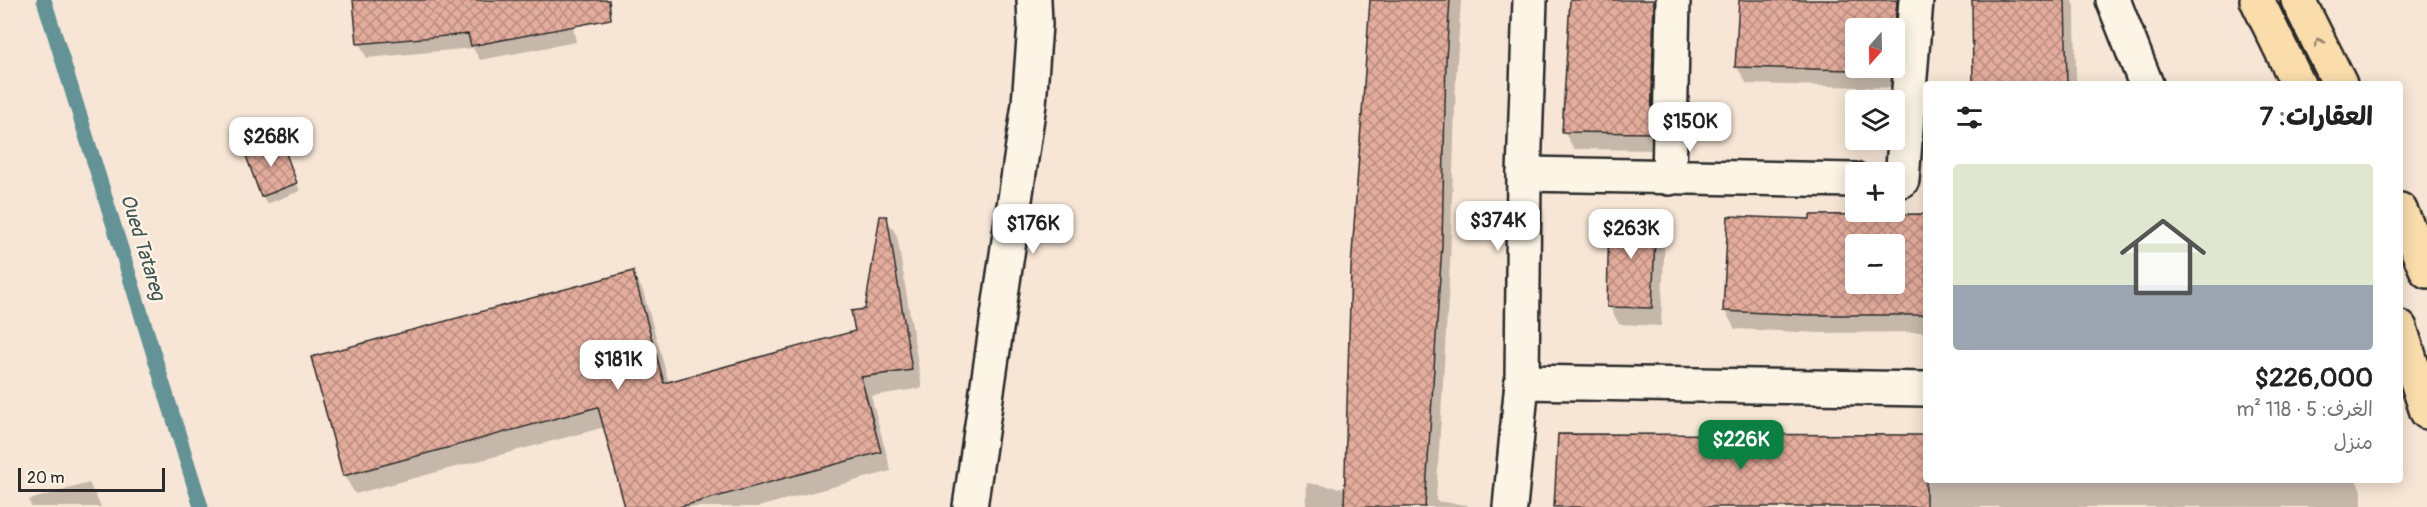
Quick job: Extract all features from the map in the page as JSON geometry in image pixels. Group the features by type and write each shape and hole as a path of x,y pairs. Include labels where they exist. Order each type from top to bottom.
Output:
{"main road":[{"path":"2257,0 2297,81"},
{"path":"2298,0 2338,81"},
{"path":"2403,217 2426,267"},
{"path":"2403,342 2427,412"}],"street":[{"path":"970,507 1029,104 1035,25 1034,0"},
{"path":"1510,507 1522,382 1524,174 1530,0"},
{"path":"1669,178 1673,0"},
{"path":"1907,181 1916,0"},
{"path":"2113,0 2145,81"},
{"path":"1524,174 1845,180"},
{"path":"1522,382 1923,389"}],"building":[{"path":"353,0 609,0 611,19 471,46 468,34 357,44"},
{"path":"1370,0 1450,0 1446,59 1442,245 1425,507 1344,507 1351,268"},
{"path":"1570,0 1654,0 1651,133 1562,132"},
{"path":"1739,0 1897,0 1895,18 1845,18 1845,70 1735,67"},
{"path":"1972,0 2065,0 2067,81 1973,81"},
{"path":"281,140 297,183 261,197 245,153"},
{"path":"1609,213 1656,214 1652,308 1607,307"},
{"path":"1905,214 1923,214 1923,315 1809,315 1723,311 1728,216 1810,219 1810,215 1845,215 1845,222 1905,222"},
{"path":"880,216 887,216 912,370 861,377 881,452 679,507 625,507 598,407 343,476 311,357 633,271 664,383 855,331 851,311 865,309"},
{"path":"1558,434 1923,435 1923,483 1926,483 1926,507 1554,507"}],"waterway":[{"name":"Oued Tatareg","path":"44,0 201,507"}]}
